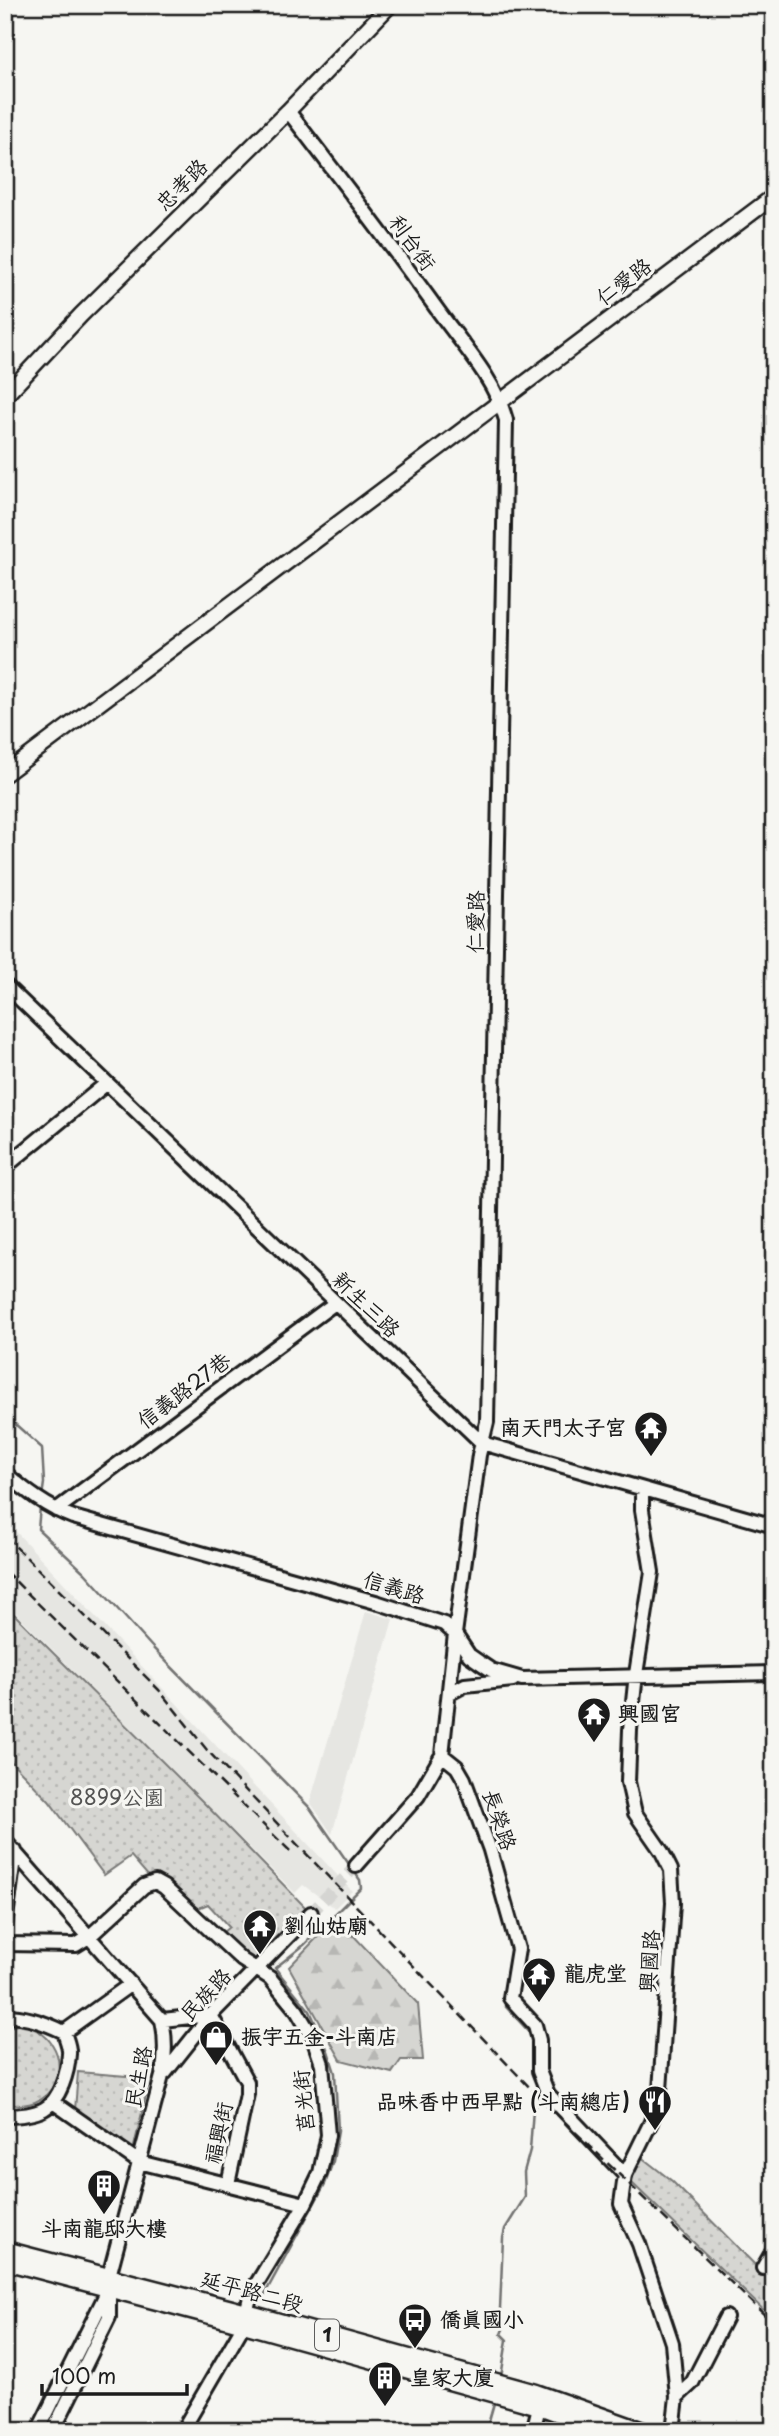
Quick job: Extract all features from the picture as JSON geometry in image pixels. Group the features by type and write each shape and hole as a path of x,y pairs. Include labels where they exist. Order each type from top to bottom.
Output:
{"main road":[{"name":"忠孝路","path":"5,396 106,289 288,111 390,5"},
{"name":"仁愛路","path":"5,774 356,511 429,452 774,197"},
{"name":"延平路二段","path":"5,2249 109,2283 536,2392 646,2431"},
{"name":"延平路二段","path":"5,2262 109,2283"},
{"name":"延平路二段","path":"245,2319 539,2407 606,2431"}],"street":[{"name":"利台街","path":"288,111 399,255 500,401"},
{"name":"仁愛路","path":"482,1443 487,1422 506,420 500,401"},
{"name":"新生三路","path":"5,985 482,1443 774,1527"},
{"path":"5,1167 107,1083"},
{"name":"信義路27巷","path":"56,1510 335,1303"},
{"path":"356,1866 418,1796 442,1755 455,1634 482,1443"},
{"name":"信義路","path":"5,1473 29,1494 56,1510 444,1624 455,1634 469,1655 479,1662 491,1670 523,1679 636,1674 774,1673"},
{"name":"興國路","path":"642,1490 642,1510 652,1572 636,1674 630,1738 629,1794 641,1824 662,1852 671,1870 673,1903 660,2090 651,2122 625,2175 621,2204 639,2244 671,2343 677,2397 673,2431"},
{"path":"450,1693 465,1685 523,1679"},
{"name":"長榮路","path":"442,1755 457,1767 464,1779 490,1850 518,1949 510,1998 535,2025 539,2040 539,2071 548,2094 625,2175"},
{"path":"5,1925 9,1846"},
{"name":"民生路","path":"9,1846 162,2020 166,2056 162,2076 109,2283"},
{"name":"莒光街","path":"89,1937 144,1886 155,1882 164,1887 242,1960 270,1978 298,2011 313,2038 325,2077 328,2135 320,2173 305,2204 251,2293 245,2319 182,2431"},
{"name":"民族路","path":"162,2076 211,2014 311,1913"},
{"path":"5,1944 76,1945 89,1937"},
{"path":"64,2032 131,1984"},
{"path":"162,2020 211,2014"},
{"name":"福興街","path":"211,2014 247,2082 247,2094 228,2184"},
{"path":"5,2016 25,2018 64,2032"},
{"path":"6,2117 44,2110 53,2102 64,2078 69,2052 64,2032"},
{"path":"53,2102 139,2162 305,2204"},
{"path":"763,2268 774,2249"},
{"path":"38,2431 109,2283"},
{"path":"53,2431 109,2316 109,2283"},
{"path":"677,2397 691,2383 726,2317"},
{"path":"533,2431 539,2407"}],"shaded area":[{"path":"5,1520 352,1891 335,1908 303,1885 295,1893 5,1602"},
{"path":"366,1611 393,1619 332,1834 310,1802"}],"green space":[{"name":"8899公園","path":"5,1605 307,1909 254,1964 222,1933 229,1927 208,1904 196,1909 178,1890 149,1877 131,1856 104,1875 49,1801 5,1755"},
{"path":"331,1923 353,1935 418,2004 423,2060 401,2060 392,2073 341,2060 289,1967"},
{"path":"21,2024 40,2032 52,2045 58,2060 58,2075 52,2089 41,2099 25,2105 5,2103 5,2028"},
{"path":"78,2072 150,2078 133,2151 75,2110"},
{"path":"640,2156 672,2181 774,2284 774,2320 632,2183 633,2172"}],"waterway":[{"path":"5,1415 42,1448 42,1497"},
{"path":"40,1507 38,1529 85,1573 153,1648 310,1808 360,1880 361,1888 304,1945 275,1968 310,2011 328,2051 335,2073 338,2131 333,2161 325,2184 261,2301"},
{"path":"479,1837 494,1887"},
{"path":"507,1931 512,1955"},
{"path":"509,1968 505,1984 505,2006 532,2035"},
{"path":"533,2068 539,2088"},
{"path":"501,2377 507,2340 501,2334 504,2327 500,2309 503,2238 505,2229 525,2197 524,2172 530,2150 533,2109 542,2094"},
{"path":"486,2431 495,2400"}],"tunnel":[{"path":"311,1913 356,1866"}],"railway":[{"path":"5,1536 159,1690 207,1750 536,2094 774,2324"},
{"path":"5,1571 290,1851"}],"place":[{"name":"南天門太子宮","path":"651,1458"},
{"name":"興國宮","path":"594,1744"},
{"name":"劉仙姑廟","path":"260,1956"},
{"name":"龍虎堂","path":"539,2004"},
{"name":"振宇五金-斗南店","path":"216,2067"},
{"name":"品味香中西早點 (斗南總店)","path":"655,2132"},
{"name":"斗南龍邸大樓","path":"104,2216"},
{"name":"僑真國小","path":"415,2350"},
{"name":"皇家大廈","path":"385,2408"}]}
